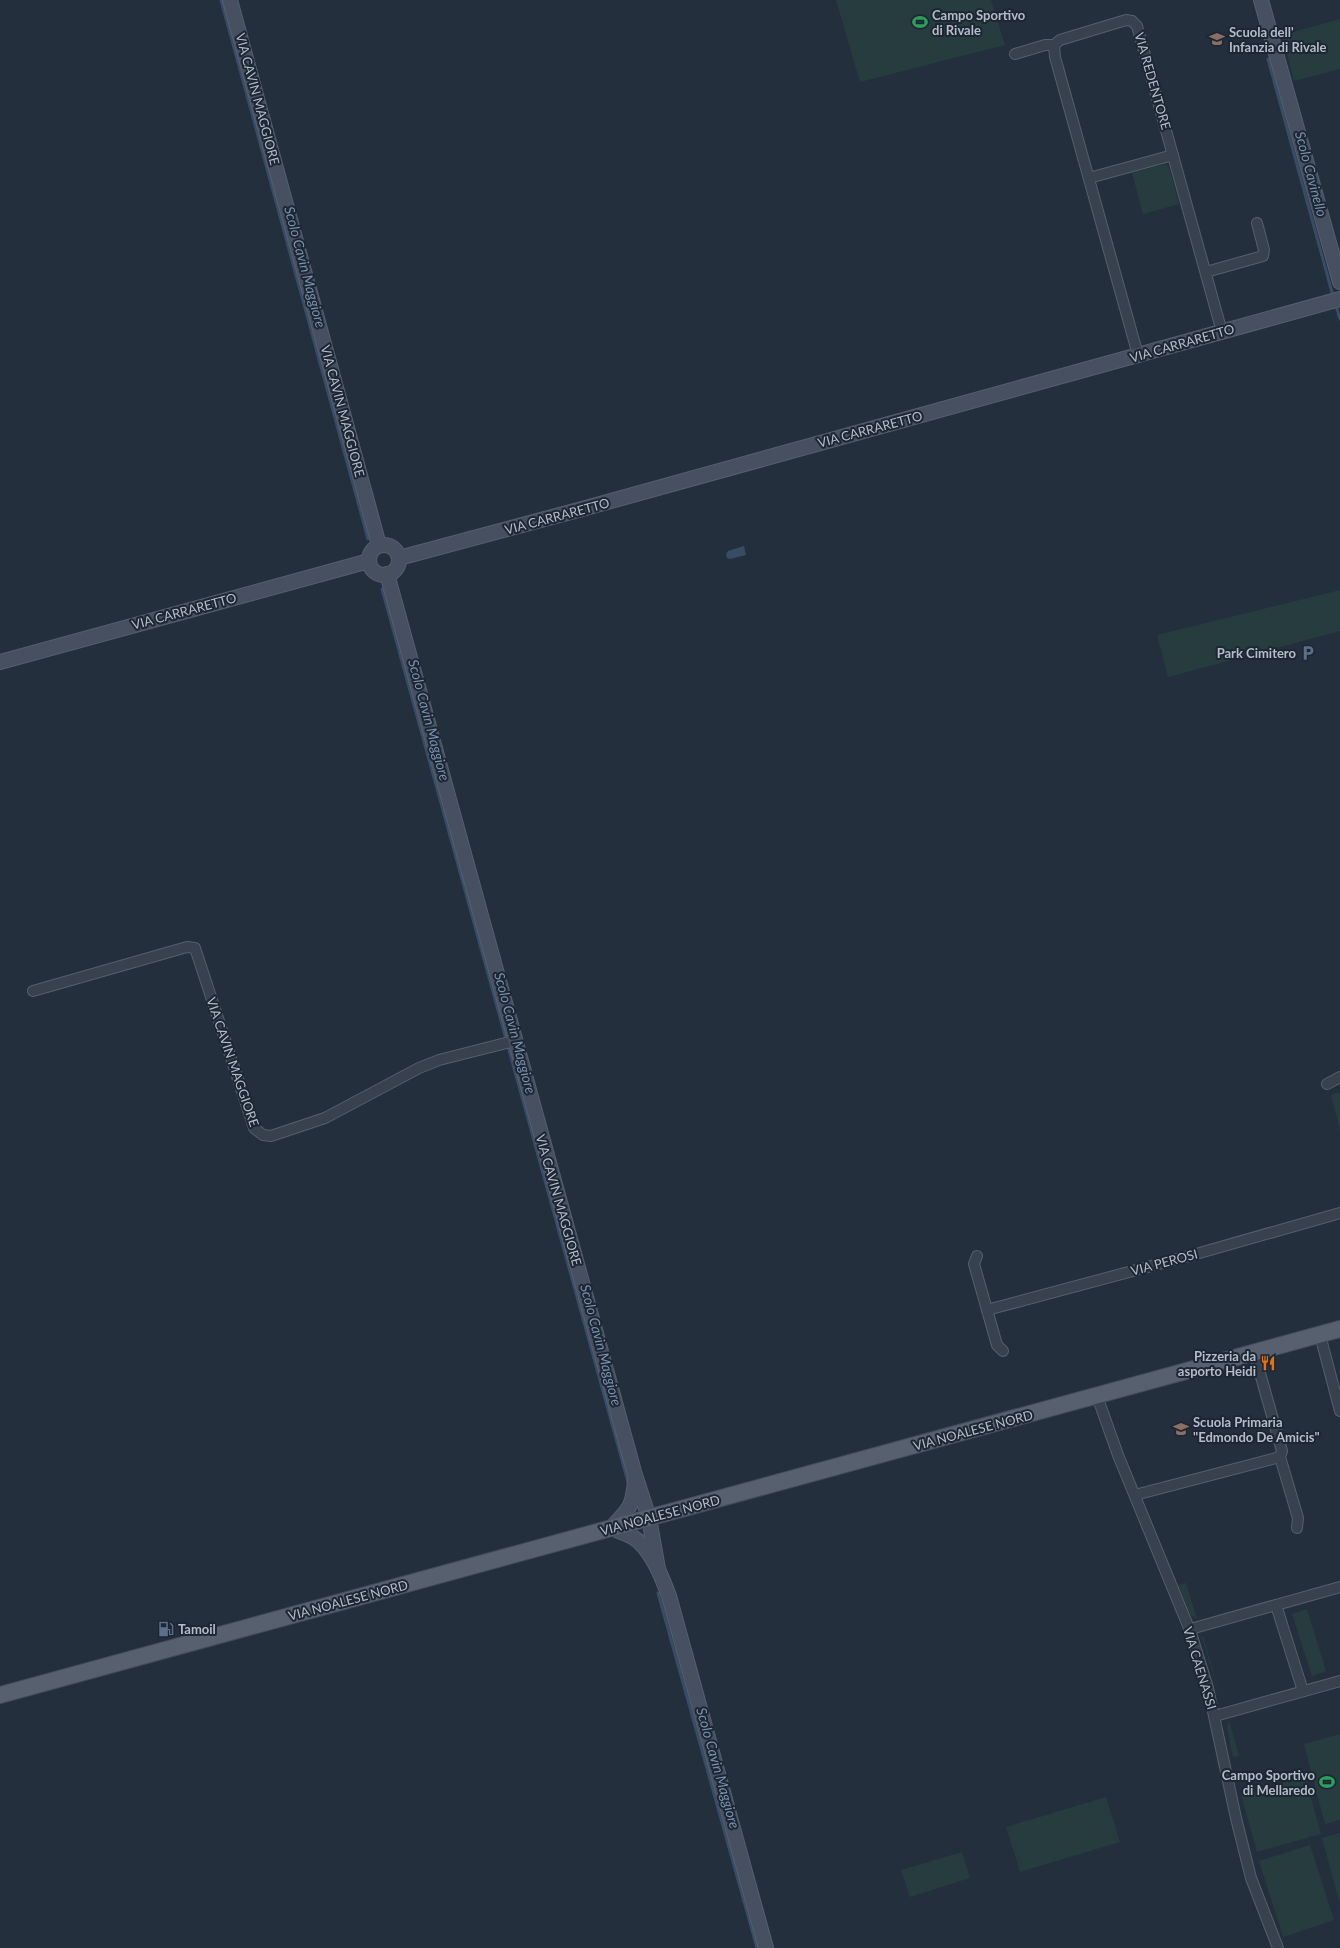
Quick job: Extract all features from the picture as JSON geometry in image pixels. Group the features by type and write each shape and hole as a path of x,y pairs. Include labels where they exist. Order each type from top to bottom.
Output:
{"main road":[{"name":"VIA NOALESE NORD","path":"0,1695 1340,1329"}],"street":[{"name":"VIA CAVIN MAGGIORE","path":"230,0 379,545"},
{"path":"1262,0 1291,90 1340,282"},
{"name":"VIA REDENTORE","path":"1015,54 1045,45 1054,45 1060,40 1122,21 1129,20 1134,22 1139,31 1222,332"},
{"path":"1054,45 1054,52 1088,178 1138,355"},
{"path":"1088,178 1173,154"},
{"path":"1206,272 1263,256 1264,250 1257,223"},
{"name":"VIA CARRARETTO","path":"399,558 1340,299"},
{"path":"379,545 387,545 392,548 399,558 397,567 387,574 376,573 371,568 369,562 372,551 379,545"},
{"name":"VIA CARRARETTO","path":"0,662 369,562"},
{"name":"VIA CAVIN MAGGIORE","path":"387,574 508,1043 635,1475 658,1569 669,1596 766,1948"},
{"name":"VIA CAVIN MAGGIORE","path":"33,992 187,947 195,948 254,1128 263,1136 271,1136 325,1118 391,1082 433,1062 508,1043"},
{"path":"1327,1084 1340,1077"},
{"name":"VIA PEROSI","path":"987,1310 1340,1213"},
{"path":"977,1256 974,1264 997,1345 1003,1351"},
{"path":"1320,1335 1340,1411"},
{"path":"1254,1352 1282,1451 1280,1457 1298,1518 1297,1528"},
{"name":"VIA CAENASSI","path":"1097,1396 1118,1455 1136,1495 1191,1633 1215,1716 1236,1818 1251,1878 1278,1948"},
{"path":"1136,1495 1280,1457"},
{"name":"VIA CAVIN MAGGIORE","path":"635,1475 634,1500 646,1519"},
{"path":"634,1500 629,1509 611,1528 631,1536 641,1542"},
{"name":"VIA CAVIN MAGGIORE","path":"646,1519 639,1529 641,1542 658,1569"},
{"path":"1191,1633 1194,1628 1340,1587"},
{"path":"1276,1605 1303,1691"},
{"path":"1215,1716 1340,1681"}],"green space":[{"name":"Campo Sportivo di Rivale","path":"836,0 991,0 1005,45 860,82"},
{"path":"1340,19 1340,69 1294,81 1282,35"},
{"path":"1165,164 1169,167 1179,204 1143,214 1132,173"},
{"path":"1340,590 1340,631 1168,677 1157,635"},
{"path":"1340,1092 1340,1130 1331,1095"},
{"path":"1186,1583 1197,1619 1190,1614 1178,1585"},
{"path":"1307,1609 1326,1671 1312,1676 1292,1614"},
{"path":"1203,1636 1222,1702 1202,1638"},
{"path":"1229,1721 1239,1756 1233,1757 1227,1728"},
{"name":"Campo Sportivo di Mellaredo","path":"1340,1734 1340,1820 1325,1824 1304,1744"},
{"path":"1305,1777 1321,1834 1257,1852 1241,1795"},
{"path":"1106,1797 1120,1842 1020,1872 1006,1827"},
{"path":"1340,1833 1340,1904 1322,1838"},
{"path":"1310,1845 1334,1920 1283,1937 1259,1861"},
{"path":"962,1852 970,1878 910,1897 901,1870"}],"water":[{"path":"744,546 746,555 730,559 727,558 726,554 728,551"}],"waterway":[{"name":"Scolo Cavin Maggiore","path":"221,0 368,539"},
{"name":"Scolo Cavinello","path":"1268,59 1333,296"},
{"name":"Scolo Cavinello","path":"1336,306 1340,319"},
{"name":"Scolo Cavin Maggiore","path":"382,589 628,1482"},
{"name":"Scolo Cavin Maggiore","path":"658,1593 757,1948"}],"place":[{"name":"Campo Sportivo di Rivale","path":"920,22"},
{"name":"Scuola dell' Infanzia di Rivale","path":"1217,39"},
{"name":"Park Cimitero","path":"1308,653"},
{"name":"Pizzeria da asporto Heidi","path":"1268,1363"},
{"name":"Scuola Primaria \"Edmondo De Amicis\"","path":"1181,1429"},
{"name":"Tamoil","path":"166,1629"},
{"name":"Campo Sportivo di Mellaredo","path":"1327,1782"}]}
